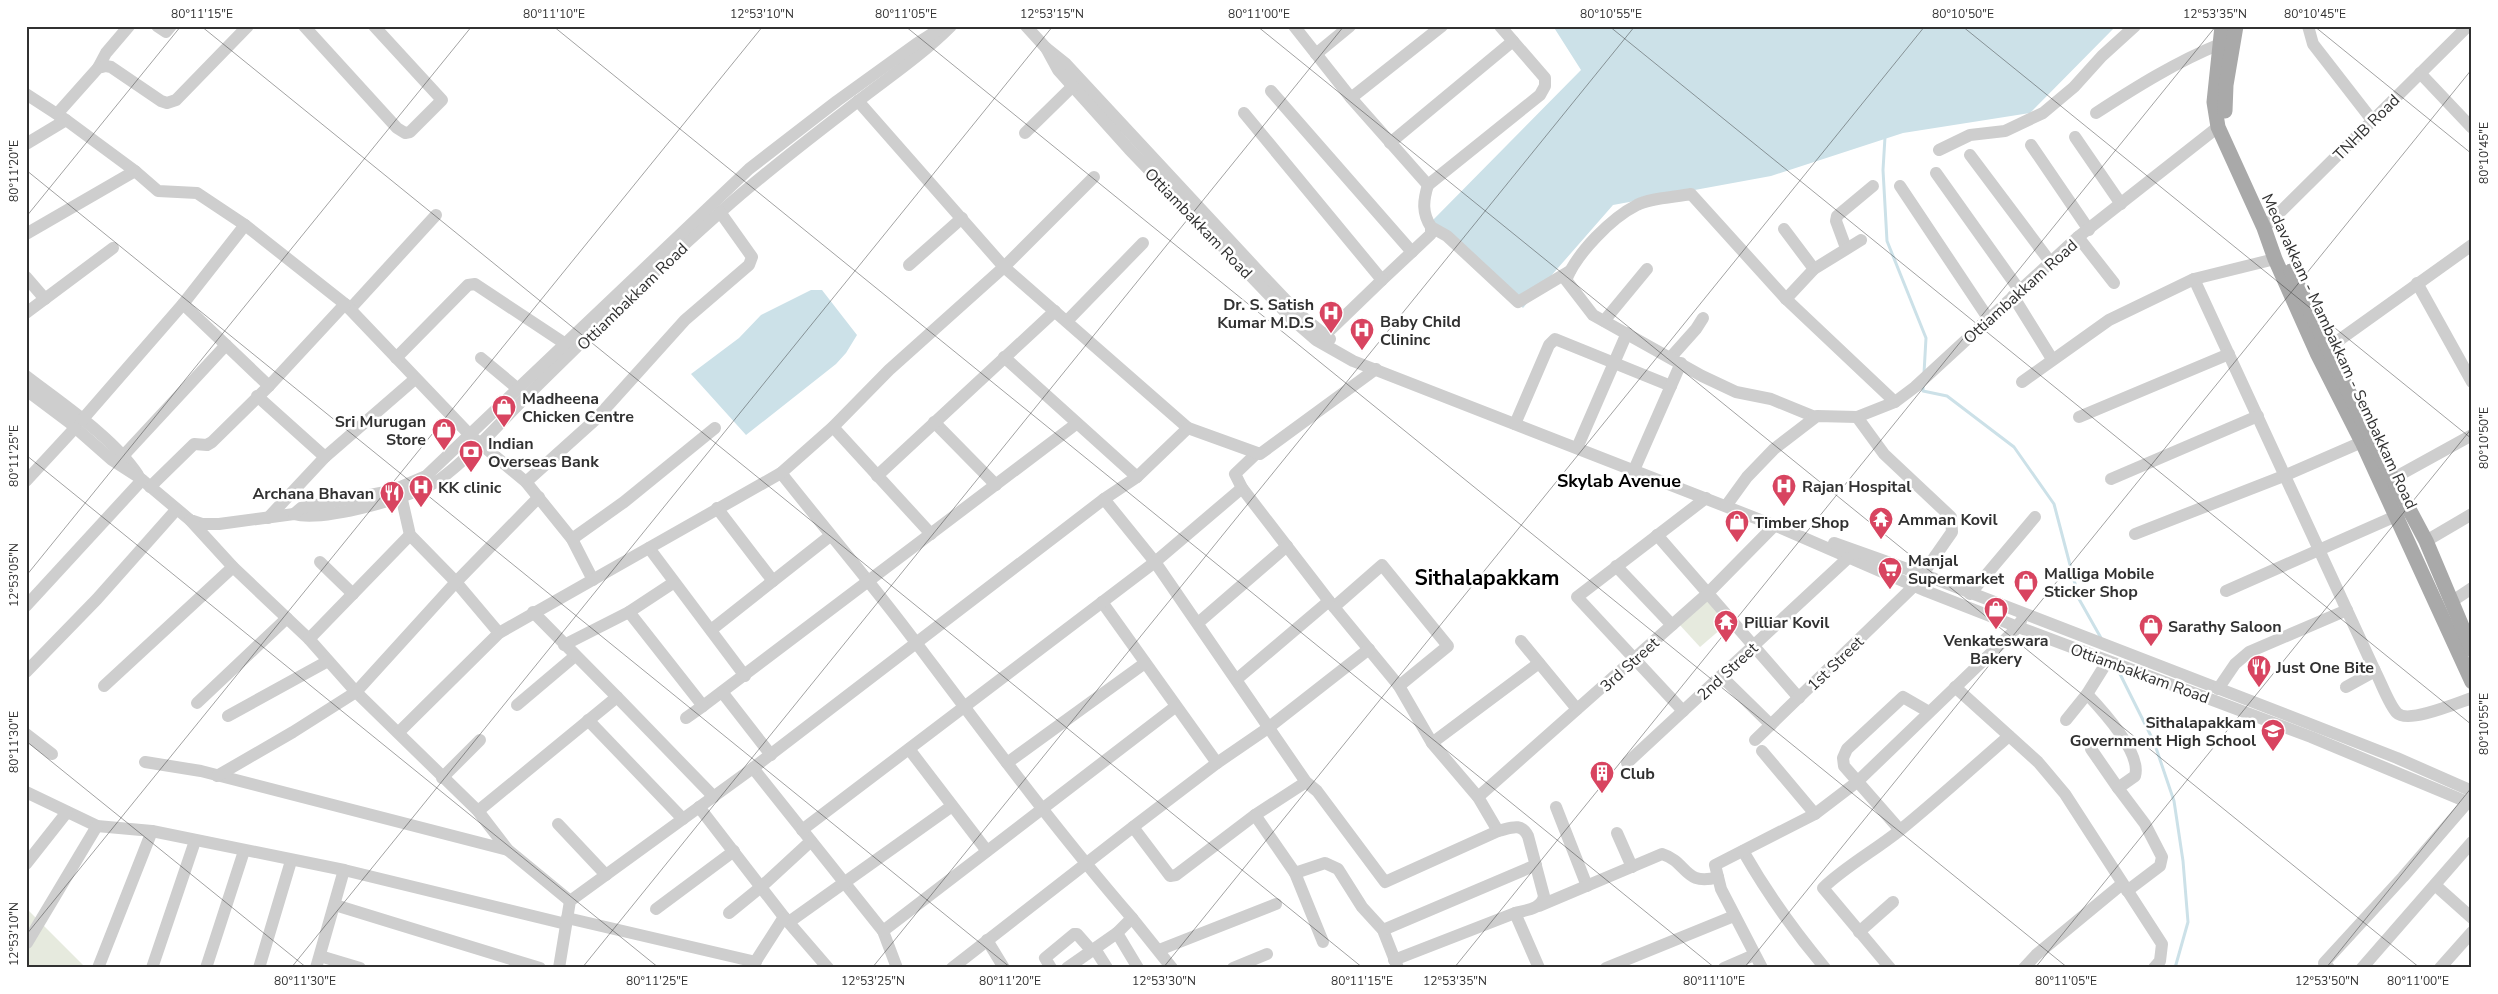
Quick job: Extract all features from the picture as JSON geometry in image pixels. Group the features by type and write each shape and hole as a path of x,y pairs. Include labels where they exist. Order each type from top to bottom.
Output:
{"main road":[{"name":"Medavakkam - Mambakkam - Sembakkam Road","path":"2222,26 2214,102 2218,127 2368,432 2394,478 2402,513 2426,541 2472,650"},
{"name":"Medavakkam - Mambakkam - Sembakkam Road","path":"2236,26 2224,101 2227,122 2267,226 2275,259 2317,353 2362,442 2402,513 2472,682"}],"street":[{"path":"26,144 62,117 98,68 106,53 129,26"},
{"path":"156,26 166,32 171,26"},
{"path":"98,68 111,67 161,101 167,103 176,100 248,26"},
{"path":"304,26 397,128 405,133 410,132 442,100 374,26"},
{"name":"Ottiambakkam Road","path":"26,376 78,424 112,460 144,482 190,520 202,524 219,524 294,514 305,517 331,513 400,492 425,488 439,479 517,388 749,169 845,95 944,26"},
{"name":"Ottiambakkam Road","path":"475,439 720,212 782,159 922,53 951,26"},
{"name":"Ottiambakkam Road","path":"1026,26 1046,48 1066,64 1299,314 1324,336 1376,369"},
{"path":"1294,26 1390,144 1428,184"},
{"path":"1316,54 1350,26"},
{"path":"1351,98 1442,26"},
{"path":"1500,26 1544,78 1545,86 1540,95 1428,184 1424,199 1424,217 1432,227 1447,236 1518,302 1570,271"},
{"path":"1939,150 1970,135 2005,131 2043,113 2074,87 2102,56 2135,26"},
{"path":"2308,26 2313,44 2372,120"},
{"name":"TNHB Road","path":"2267,226 2468,26"},
{"path":"1390,144 1513,41"},
{"path":"2096,113 2149,79 2189,57 2220,44"},
{"name":"Ottiambakkam Road","path":"1046,48 1058,70 1129,149 1293,320 1316,340 1336,352 1726,506 1914,586 2018,627 2471,799"},
{"path":"2420,73 2472,128"},
{"path":"1025,133 1073,86"},
{"path":"1271,92 1412,252"},
{"path":"26,94 62,117 158,190 197,193 245,225 347,306 415,379 475,439 526,482 572,538 593,580"},
{"path":"858,101 1004,268 1055,310 1188,428 1260,454 1376,369"},
{"path":"1244,113 1382,280"},
{"name":"Ottiambakkam Road","path":"1815,418 1856,417 1894,402 1915,386 2078,237 2218,127"},
{"path":"2075,137 2121,204"},
{"path":"2031,145 2089,230"},
{"path":"1970,154 2051,263"},
{"path":"26,234 135,171"},
{"path":"1936,173 2016,293 2052,359"},
{"path":"399,732 499,633 532,612 593,580 780,473 833,427 888,370 1004,268 1094,177"},
{"path":"1846,248 1836,221 1837,216 1873,186"},
{"path":"1900,186 1988,318"},
{"path":"1726,506 1747,477 1774,449 1815,418 1771,399 1736,392 1593,315 1566,280 1570,271 1607,225 1638,204 1691,194 1786,299 1894,402"},
{"path":"526,482 595,420 684,320 749,265 752,257 720,212"},
{"path":"26,606 144,482 194,444 207,445 212,442 257,396 270,386 436,215"},
{"path":"909,265 962,218"},
{"path":"27,480 183,304 245,225"},
{"path":"1324,336 1431,234 1432,227"},
{"path":"1784,229 1814,269"},
{"path":"2078,237 2114,283"},
{"path":"1786,299 1814,269 1860,240"},
{"path":"1067,321 1143,243"},
{"path":"2328,348 2472,245"},
{"path":"26,313 113,248"},
{"path":"2022,382 2109,320 2194,279 2275,259"},
{"path":"1604,321 1647,269"},
{"path":"26,277 44,299"},
{"path":"2194,279 2375,671 2398,713 2406,717 2472,698"},
{"path":"2417,283 2472,382"},
{"path":"396,358 468,284 475,284 564,343"},
{"path":"183,304 270,386"},
{"path":"877,476 1055,310"},
{"path":"1634,470 1671,386 1676,360 1703,318"},
{"path":"1577,448 1627,334"},
{"path":"1515,424 1549,345 1555,339 1615,361 1671,386"},
{"path":"123,456 226,345"},
{"path":"2079,417 2229,354"},
{"path":"1004,357 1076,424 1137,477"},
{"path":"481,358 517,388"},
{"path":"268,518 326,457 415,379"},
{"name":"Ottiambakkam Road","path":"26,390 123,456 144,482"},
{"path":"257,396 326,457"},
{"path":"2111,479 2258,416"},
{"path":"1856,417 1884,454 1952,517 1952,532 1922,575"},
{"path":"934,422 996,485"},
{"path":"686,718 745,676 1076,424"},
{"path":"833,427 931,534"},
{"path":"572,538 624,502 715,428"},
{"path":"560,967 570,901 771,755 1104,499 1137,477 1188,428"},
{"path":"2394,478 2472,435"},
{"path":"2135,534 2286,475 2362,442"},
{"path":"1257,453 1235,474 1242,488 1286,546 1399,686 1432,743 1478,797 1498,831"},
{"path":"780,473 916,643 963,707 1086,864 1172,968"},
{"path":"802,830 1156,562 1242,488"},
{"path":"400,492 410,536 456,582 499,633"},
{"path":"217,776 293,732 356,692 456,582 539,497"},
{"path":"1683,711 1577,597 1706,498"},
{"path":"1104,499 1156,562 1238,679 1268,728 1306,782 1317,791 1385,882 1498,831 1517,826 1524,829 1536,865 1544,896 1543,902 1539,906"},
{"path":"717,508 773,581"},
{"path":"26,672 97,599 176,510"},
{"path":"2226,591 2402,513"},
{"path":"2426,541 2472,514"},
{"path":"1970,594 2035,516"},
{"path":"190,520 233,567 310,640 356,692 399,732 442,778 478,811 508,850 570,901"},
{"name":"Ottiambakkam Road","path":"1778,527 1836,544 1922,575 2397,758 2471,799"},
{"name":"3rd Street","path":"1478,797 1707,594 1778,527"},
{"path":"1657,535 1799,698"},
{"path":"310,640 410,536"},
{"path":"711,630 830,536"},
{"path":"1198,623 1286,546"},
{"path":"648,548 745,676"},
{"name":"2nd Street","path":"1627,763 1848,558"},
{"path":"320,562 354,594"},
{"path":"1238,679 1382,565 1448,646 1399,686"},
{"path":"1616,566 1672,625"},
{"path":"104,686 233,567"},
{"path":"564,645 629,612 673,583"},
{"name":"1st Street","path":"1755,740 1914,586"},
{"path":"2451,602 2472,588"},
{"path":"1102,602 1175,707 1217,763"},
{"path":"2218,689 2235,664 2249,652 2348,610"},
{"path":"532,612 714,797"},
{"path":"629,612 703,706"},
{"path":"1762,968 1721,889 1715,866 1814,814 1857,782 2018,627 2023,614"},
{"path":"197,703 287,618"},
{"path":"1521,642 1577,709"},
{"path":"952,968 1133,827 1217,763 1268,728 1369,649"},
{"path":"517,705 575,656"},
{"path":"228,716 328,661"},
{"path":"2066,720 2109,662"},
{"path":"1432,743 1539,663"},
{"path":"1007,763 1145,664"},
{"path":"2346,687 2375,671"},
{"path":"1721,676 1770,725"},
{"path":"1955,687 2038,762 2065,794 2162,944 2160,961 2154,968"},
{"path":"722,692 771,755"},
{"path":"2087,694 2120,730 2137,771 2136,776 2118,788"},
{"path":"478,811 616,697"},
{"path":"1900,830 1844,766 1843,758 1847,749 1894,702 1903,697 1928,712"},
{"path":"883,932 1175,707"},
{"path":"588,720 683,819"},
{"path":"26,734 52,754"},
{"path":"1890,968 1823,888 1840,872 1869,854 1900,830 2008,736"},
{"path":"442,778 480,740"},
{"path":"909,749 987,851"},
{"path":"2024,968 2036,955 2125,887 2160,866 2162,857 2145,824 2091,749"},
{"path":"1762,751 1814,814"},
{"path":"145,762 200,771 508,850"},
{"path":"753,768 883,932 897,968"},
{"path":"1133,827 1170,876 1176,875 1254,816 1306,782"},
{"path":"26,792 97,826 152,831 291,861 344,870 754,965 787,919 844,882 952,806"},
{"path":"2329,968 2324,963 2471,799"},
{"path":"699,807 828,968"},
{"path":"1556,807 1587,886"},
{"path":"26,864 67,812"},
{"path":"1254,816 1295,873 1323,942"},
{"path":"558,824 606,875"},
{"path":"27,943 97,826"},
{"path":"98,968 152,831"},
{"path":"1617,833 1632,867"},
{"path":"152,968 194,841"},
{"path":"729,913 762,887 811,841"},
{"path":"2362,968 2472,842"},
{"path":"206,968 244,851"},
{"path":"1743,851 1766,890 1801,939 1825,968"},
{"path":"656,909 734,852"},
{"path":"1295,873 1325,863 1338,869 1362,907 1383,930 1396,964 1662,854 1671,857 1690,877 1699,880 1718,877"},
{"path":"259,968 291,861"},
{"path":"1383,930 1536,865"},
{"path":"344,870 318,962 360,968"},
{"path":"2435,885 2472,918"},
{"path":"1859,932 1893,902"},
{"path":"1159,950 1276,904"},
{"path":"335,905 540,968"},
{"path":"1515,914 1539,968"},
{"path":"1606,968 1734,916"},
{"path":"1067,968 1117,933 1132,918"},
{"path":"2440,968 2472,932"},
{"path":"1117,933 1138,968"},
{"path":"1051,968 1045,958 1074,934 1094,950 1107,968"},
{"path":"987,940 1004,968"},
{"path":"1233,968 1267,954"},
{"path":"1724,968 1754,955"}],"shaded area":[{"path":"1709,596 1729,622 1700,647 1678,623"},
{"path":"26,908 86,968 26,968"}],"water":[{"path":"1553,26 2116,26 2030,113 1903,133 1771,176 1613,205 1523,308 1432,221 1581,70"},
{"path":"811,290 822,290 857,335 846,353 836,364 746,435 691,374 739,338 761,315"}],"waterway":[{"path":"1885,137 1883,170 1887,241 1926,338 1924,373"},
{"path":"1923,384 1923,391 1947,396 2014,447 2054,504 2079,599 2101,638"},
{"path":"2117,668 2154,742 2174,801 2183,861 2188,922 2175,968"}],"place":[{"name":"Dr. S. Satish Kumar M.D.S","path":"1331,334"},
{"name":"Baby Child Clininc","path":"1362,351"},
{"name":"Madheena Chicken Centre","path":"504,428"},
{"name":"Sri Murugan Store","path":"444,451"},
{"name":"Indian Overseas Bank","path":"471,473"},
{"name":"Rajan Hospital","path":"1784,507"},
{"name":"KK clinic","path":"421,508"},
{"name":"Archana Bhavan","path":"392,514"},
{"name":"Amman Kovil","path":"1881,540"},
{"name":"Timber Shop","path":"1737,543"},
{"name":"Manjal Supermarket","path":"1890,590"},
{"name":"Malliga Mobile Sticker Shop","path":"2026,603"},
{"name":"Venkateswara Bakery","path":"1996,630"},
{"name":"Pilliar Kovil","path":"1726,643"},
{"name":"Sarathy Saloon","path":"2151,647"},
{"name":"Just One Bite","path":"2259,688"},
{"name":"Sithalapakkam Government High School","path":"2273,752"},
{"name":"Club","path":"1602,794"}],"district":[{"name":"Skylab Avenue","path":"1619,481"},
{"name":"Sithalapakkam","path":"1487,578"}]}
